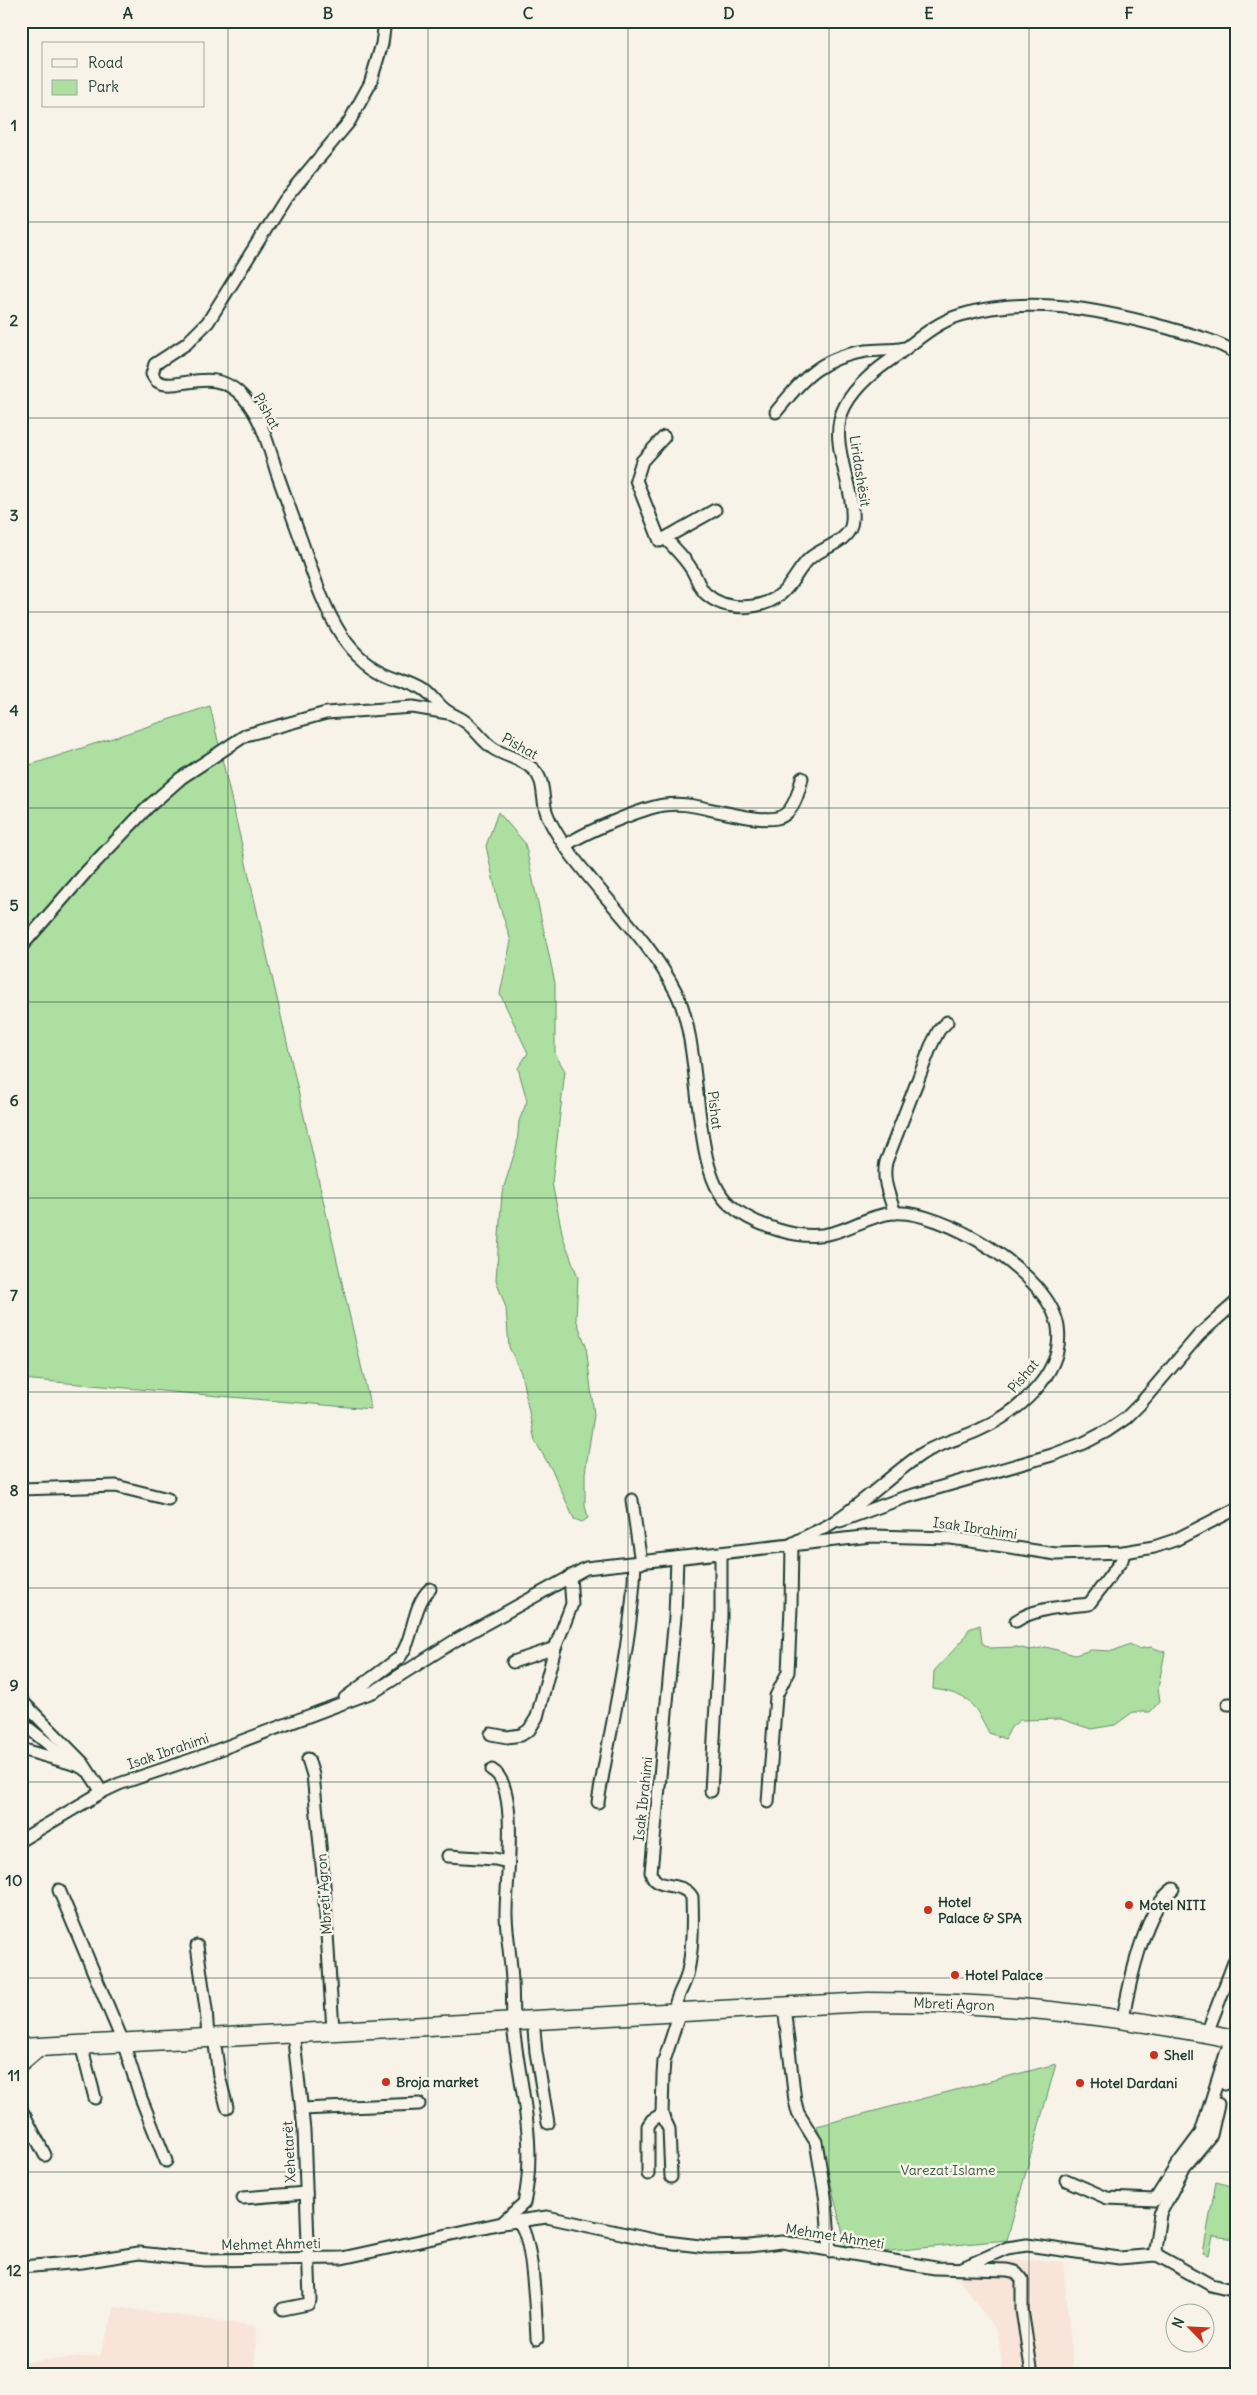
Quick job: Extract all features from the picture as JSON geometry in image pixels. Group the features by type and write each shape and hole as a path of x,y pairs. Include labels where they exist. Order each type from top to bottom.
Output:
{"main road":[{"name":"Mbreti Agron","path":"21,2048 868,2002 965,2003 1068,2011 1123,2018 1208,2033 1234,2043"}],"street":[{"name":"Pishat","path":"385,21 382,44 373,75 362,102 349,122 284,200 208,322 186,344 155,364 152,371 154,379 161,383 207,379 228,386 244,398 261,427 318,589 342,636 362,659 372,667 424,689 448,713 466,721 491,747 519,760 536,772 542,784 543,803 547,815 565,846 642,940 677,994 687,1022 692,1046 709,1170 718,1192 725,1201 735,1209 774,1228 807,1236 831,1234 874,1217 895,1213 910,1214 944,1225 979,1242 1007,1259 1032,1281 1050,1303 1058,1330 1058,1342 1055,1354 1044,1378 1028,1398 996,1422 923,1453 833,1522 792,1544"},
{"name":"Liridashësit","path":"664,437 642,461 636,480 660,541 666,539 688,563 705,594 714,600 735,605 753,606 766,603 780,594 808,560 849,534 852,515 838,432 840,416 856,392 882,364 939,325 960,315 1024,305 1049,305 1091,310 1152,324 1216,342 1236,353"},
{"name":"Liridashësit","path":"776,412 806,376 841,356 864,351 904,348"},
{"path":"666,539 715,510"},
{"path":"21,948 87,871 148,807 181,778 246,735 326,713 413,707 448,713"},
{"path":"565,846 599,828 663,805 692,806 748,816 778,818 789,811 796,800 802,778"},
{"path":"895,1213 885,1186 886,1162 931,1046 939,1030 947,1022"},
{"name":"Pishat","path":"833,1522 904,1498 1052,1456 1107,1432 1126,1418 1140,1404 1199,1335 1236,1302"},
{"path":"21,1489 116,1486 168,1499"},
{"path":"598,1802 612,1732 638,1563 632,1500"},
{"name":"Isak Ibrahimi","path":"21,1840 102,1792 375,1691 456,1640 586,1568 851,1537 898,1535 951,1538 1056,1554 1124,1552 1148,1548 1174,1540 1236,1509"},
{"path":"768,1802 776,1696 788,1672 792,1544"},
{"path":"711,1791 720,1617 721,1552"},
{"path":"1016,1621 1028,1614 1089,1604 1122,1560 1124,1552"},
{"name":"Isak Ibrahimi","path":"677,1558 675,1617 650,1872 653,1880 686,1889 692,1897 690,1962 686,1978 674,2002 677,2012"},
{"path":"491,1734 516,1737 524,1734 539,1711 555,1648 572,1604 570,1576"},
{"name":"Isak Ibrahimi","path":"332,1708 399,1658 405,1651 422,1599 430,1589"},
{"path":"513,1662 555,1648"},
{"path":"21,1700 88,1771 102,1792"},
{"path":"21,1722 73,1764"},
{"path":"21,1749 73,1764 88,1771"},
{"name":"Mbreti Agron","path":"308,1759 313,1775 322,1867 334,2030"},
{"path":"492,1770 503,1780 506,1788 510,1834 506,1916 514,2020 524,2089 528,2176 524,2203 502,2223"},
{"path":"448,1856 495,1859 508,1862"},
{"path":"1123,2018 1134,1967 1153,1911 1162,1898 1173,1889"},
{"path":"60,1890 123,2042 141,2098 161,2143 166,2161"},
{"path":"196,1946 211,2037 226,2107"},
{"path":"1208,2033 1236,1957"},
{"path":"784,2006 795,2101 798,2114 816,2142 826,2201 830,2250"},
{"path":"671,2177 669,2129 662,2114 664,2061 677,2012"},
{"path":"533,2019 536,2052 548,2123"},
{"name":"Xehetarët","path":"282,2309 308,2304 310,2287 307,2259 302,2109 293,2032"},
{"path":"1066,2180 1097,2196 1155,2200 1177,2165 1201,2133 1234,2043"},
{"path":"1157,2255 1155,2249 1160,2214 1185,2166 1211,2135 1234,2043"},
{"path":"81,2044 95,2098"},
{"path":"21,2066 44,2046"},
{"name":"Xehetarët","path":"302,2109 419,2104"},
{"path":"21,2109 44,2155"},
{"path":"648,2174 648,2126 652,2120 662,2114"},
{"name":"Xehetarët","path":"243,2198 306,2193"},
{"name":"Mehmet Ahmeti","path":"21,2267 82,2262 139,2253 205,2260 307,2259 350,2256 502,2223 547,2216 658,2241 708,2247 750,2246 782,2242 935,2268 1007,2270 1020,2276 1022,2310 1032,2374"},
{"path":"518,2222 524,2228 531,2260 537,2339"},
{"path":"960,2269 1008,2248 1028,2244 1119,2258 1157,2255 1211,2285 1236,2291"}],"shaded area":[{"path":"945,2260 1063,2261 1074,2374 1003,2374 998,2333"},
{"path":"115,2307 256,2326 255,2374 21,2374 21,2362 100,2356"}],"green space":[{"path":"210,706 371,1409 21,1379 21,768"},
{"path":"498,812 525,843 555,983 555,1054 565,1071 552,1183 563,1237 578,1277 576,1319 586,1346 594,1415 585,1473 585,1505 588,1518 582,1522 574,1519 553,1472 535,1441 521,1373 509,1347 506,1308 496,1280 502,1193 517,1145 519,1121 527,1101 518,1068 528,1053 500,994 511,941 498,901 486,846"},
{"path":"980,1625 982,1643 990,1648 1017,1647 1030,1650 1046,1647 1075,1655 1091,1650 1113,1651 1130,1644 1138,1649 1151,1647 1165,1652 1158,1688 1160,1701 1150,1712 1133,1712 1115,1725 1091,1729 1061,1719 1020,1720 1011,1727 1005,1739 989,1733 974,1707 962,1697 933,1689 934,1671 963,1640 969,1629"},
{"name":"Varezat Islame","path":"1056,2064 1007,2240 848,2255 817,2126"},
{"path":"1216,2182 1236,2187 1236,2239 1213,2236 1209,2255 1203,2253"}],"place":[{"name":"Motel NITI","path":"1129,1905"},
{"name":"Hotel Palace & SPA","path":"928,1910"},
{"name":"Hotel Palace","path":"955,1975"},
{"name":"Shell","path":"1154,2055"},
{"name":"Broja market","path":"386,2082"},
{"name":"Hotel Dardani","path":"1080,2083"}]}
